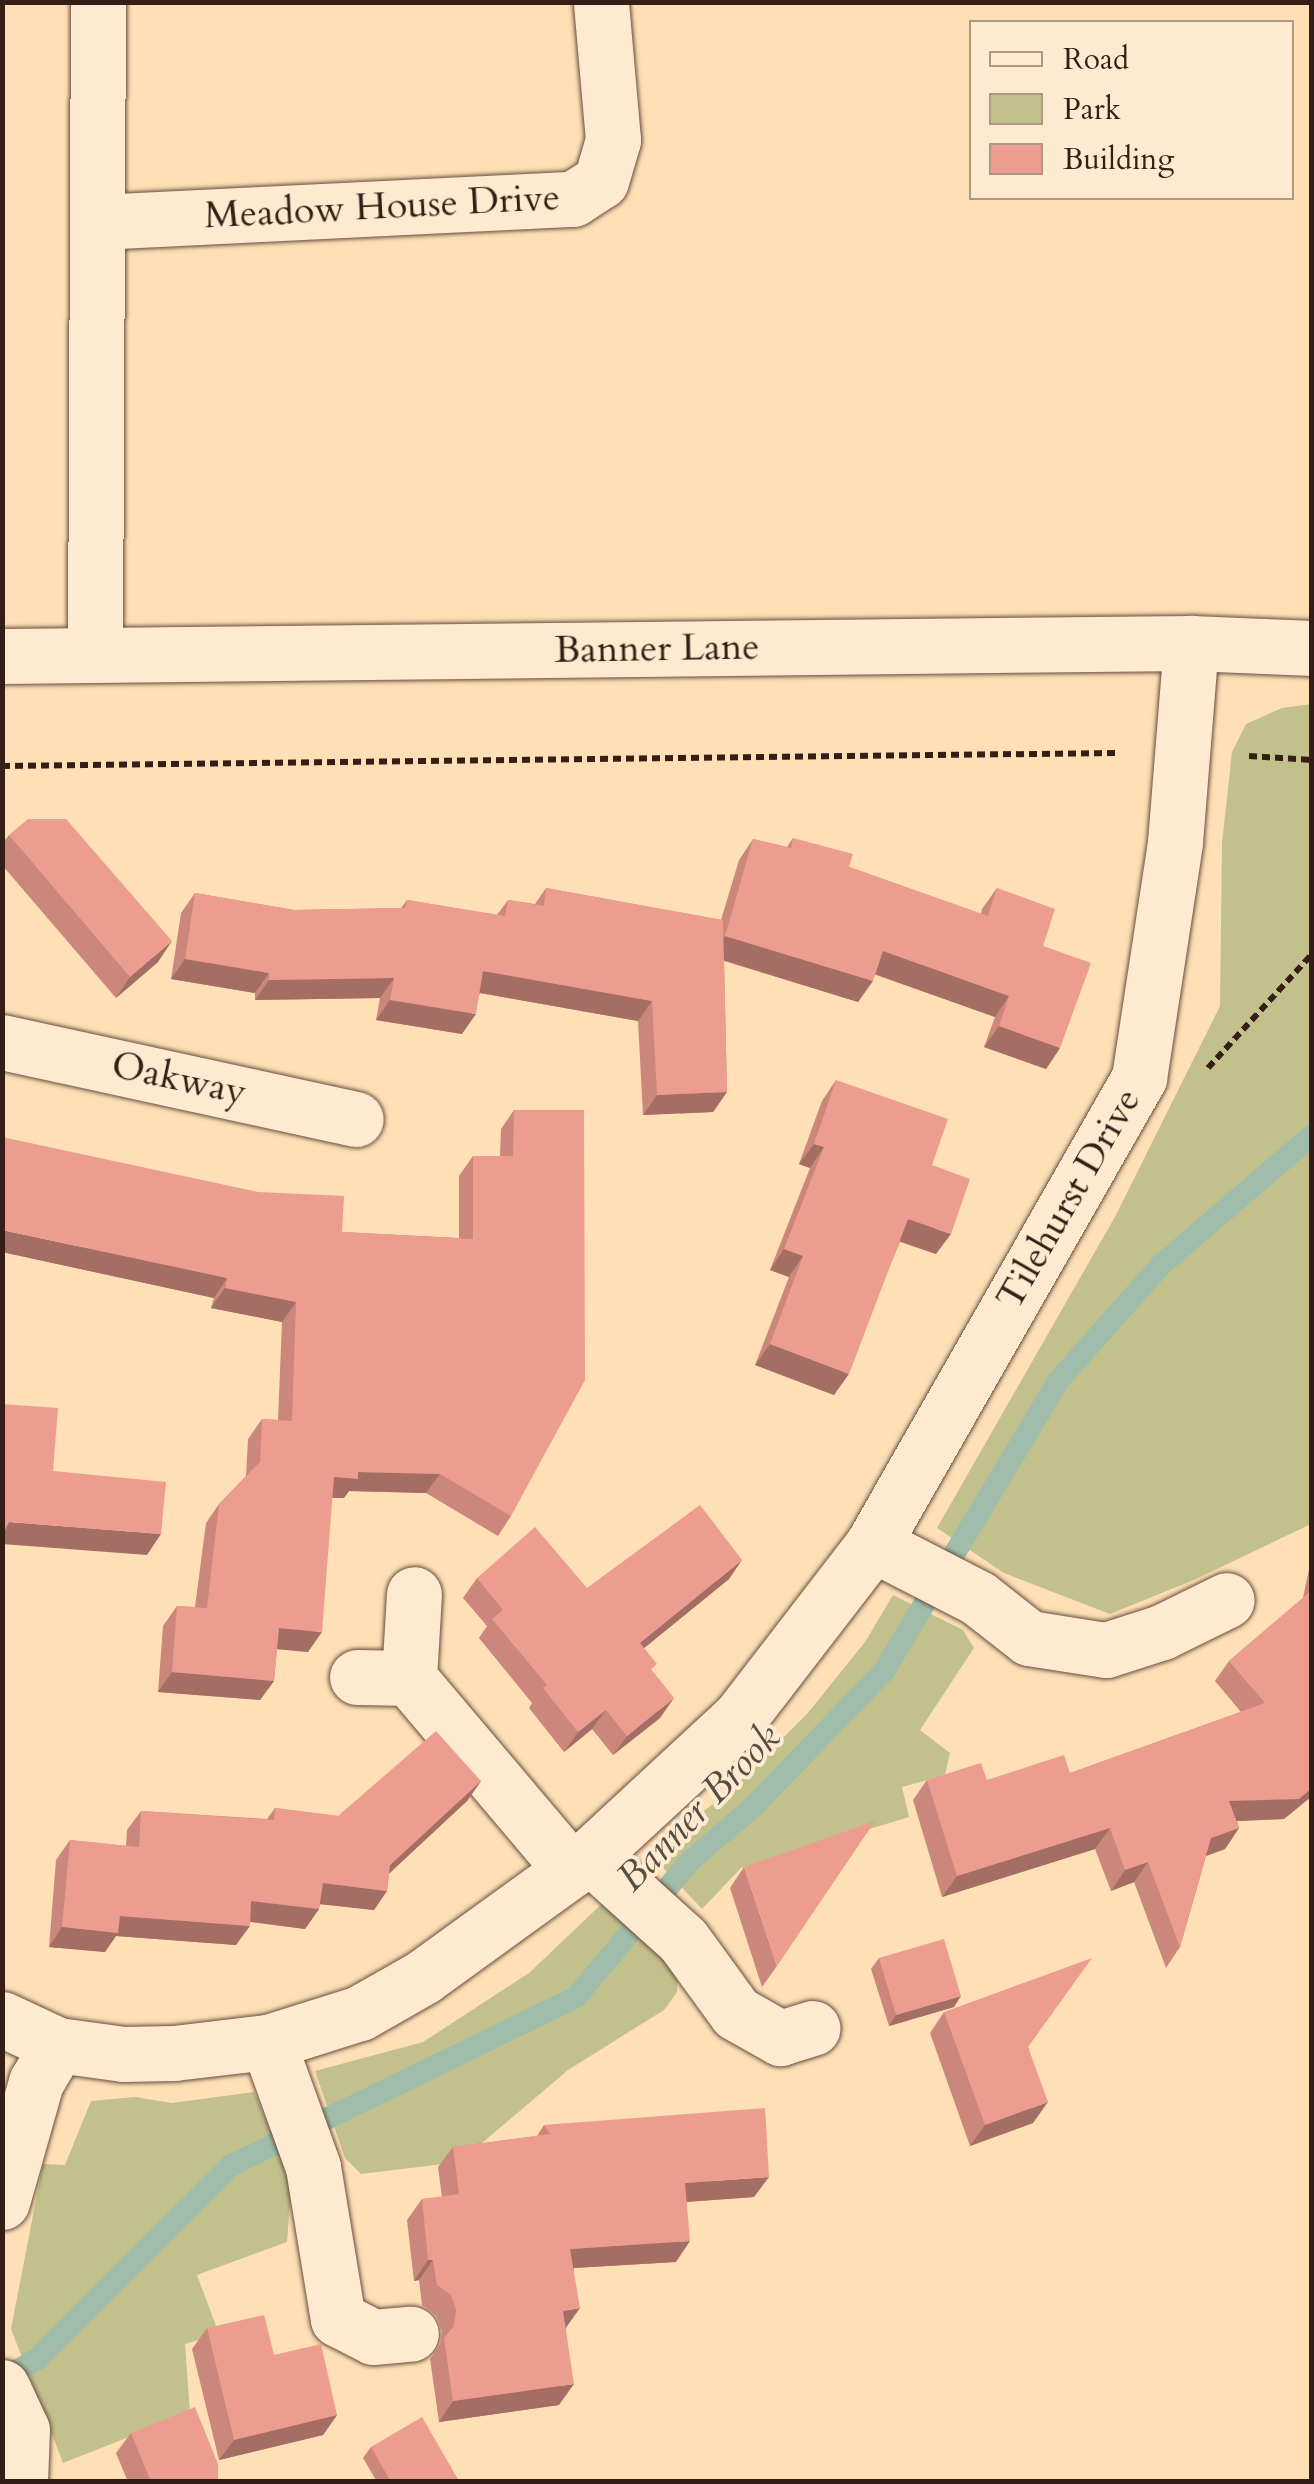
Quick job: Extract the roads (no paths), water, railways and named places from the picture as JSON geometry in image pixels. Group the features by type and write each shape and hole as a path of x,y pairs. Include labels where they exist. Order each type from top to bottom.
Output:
{"street":[{"path":"96,654 98,2"},
{"name":"Meadow House Drive","path":"97,222 573,199 601,181 613,140 601,2"},
{"name":"Banner Lane","path":"2,656 1191,644 1312,648"},
{"name":"Tilehurst Drive","path":"2,2019 58,2045 122,2054 275,2064 593,1869 894,1554 1139,1078 1175,842 1191,644"},
{"name":"Oakway","path":"2,1042 356,1118"},
{"path":"894,1554 978,1598 1029,1638 1106,1650 1162,1632 1227,1600"},
{"path":"414,1594 383,1678 593,1869 683,1940 736,2013 780,2038 814,2028"},
{"path":"2,2202 36,2082 58,2045"},
{"path":"275,2064 312,2167 338,2319 373,2337 411,2334"}],"waterway":[{"name":"Banner Brook","path":"2,2379 37,2359 232,2165 576,1997 690,1861 753,1807 884,1671 1058,1381 1161,1265 1312,1135"}]}
